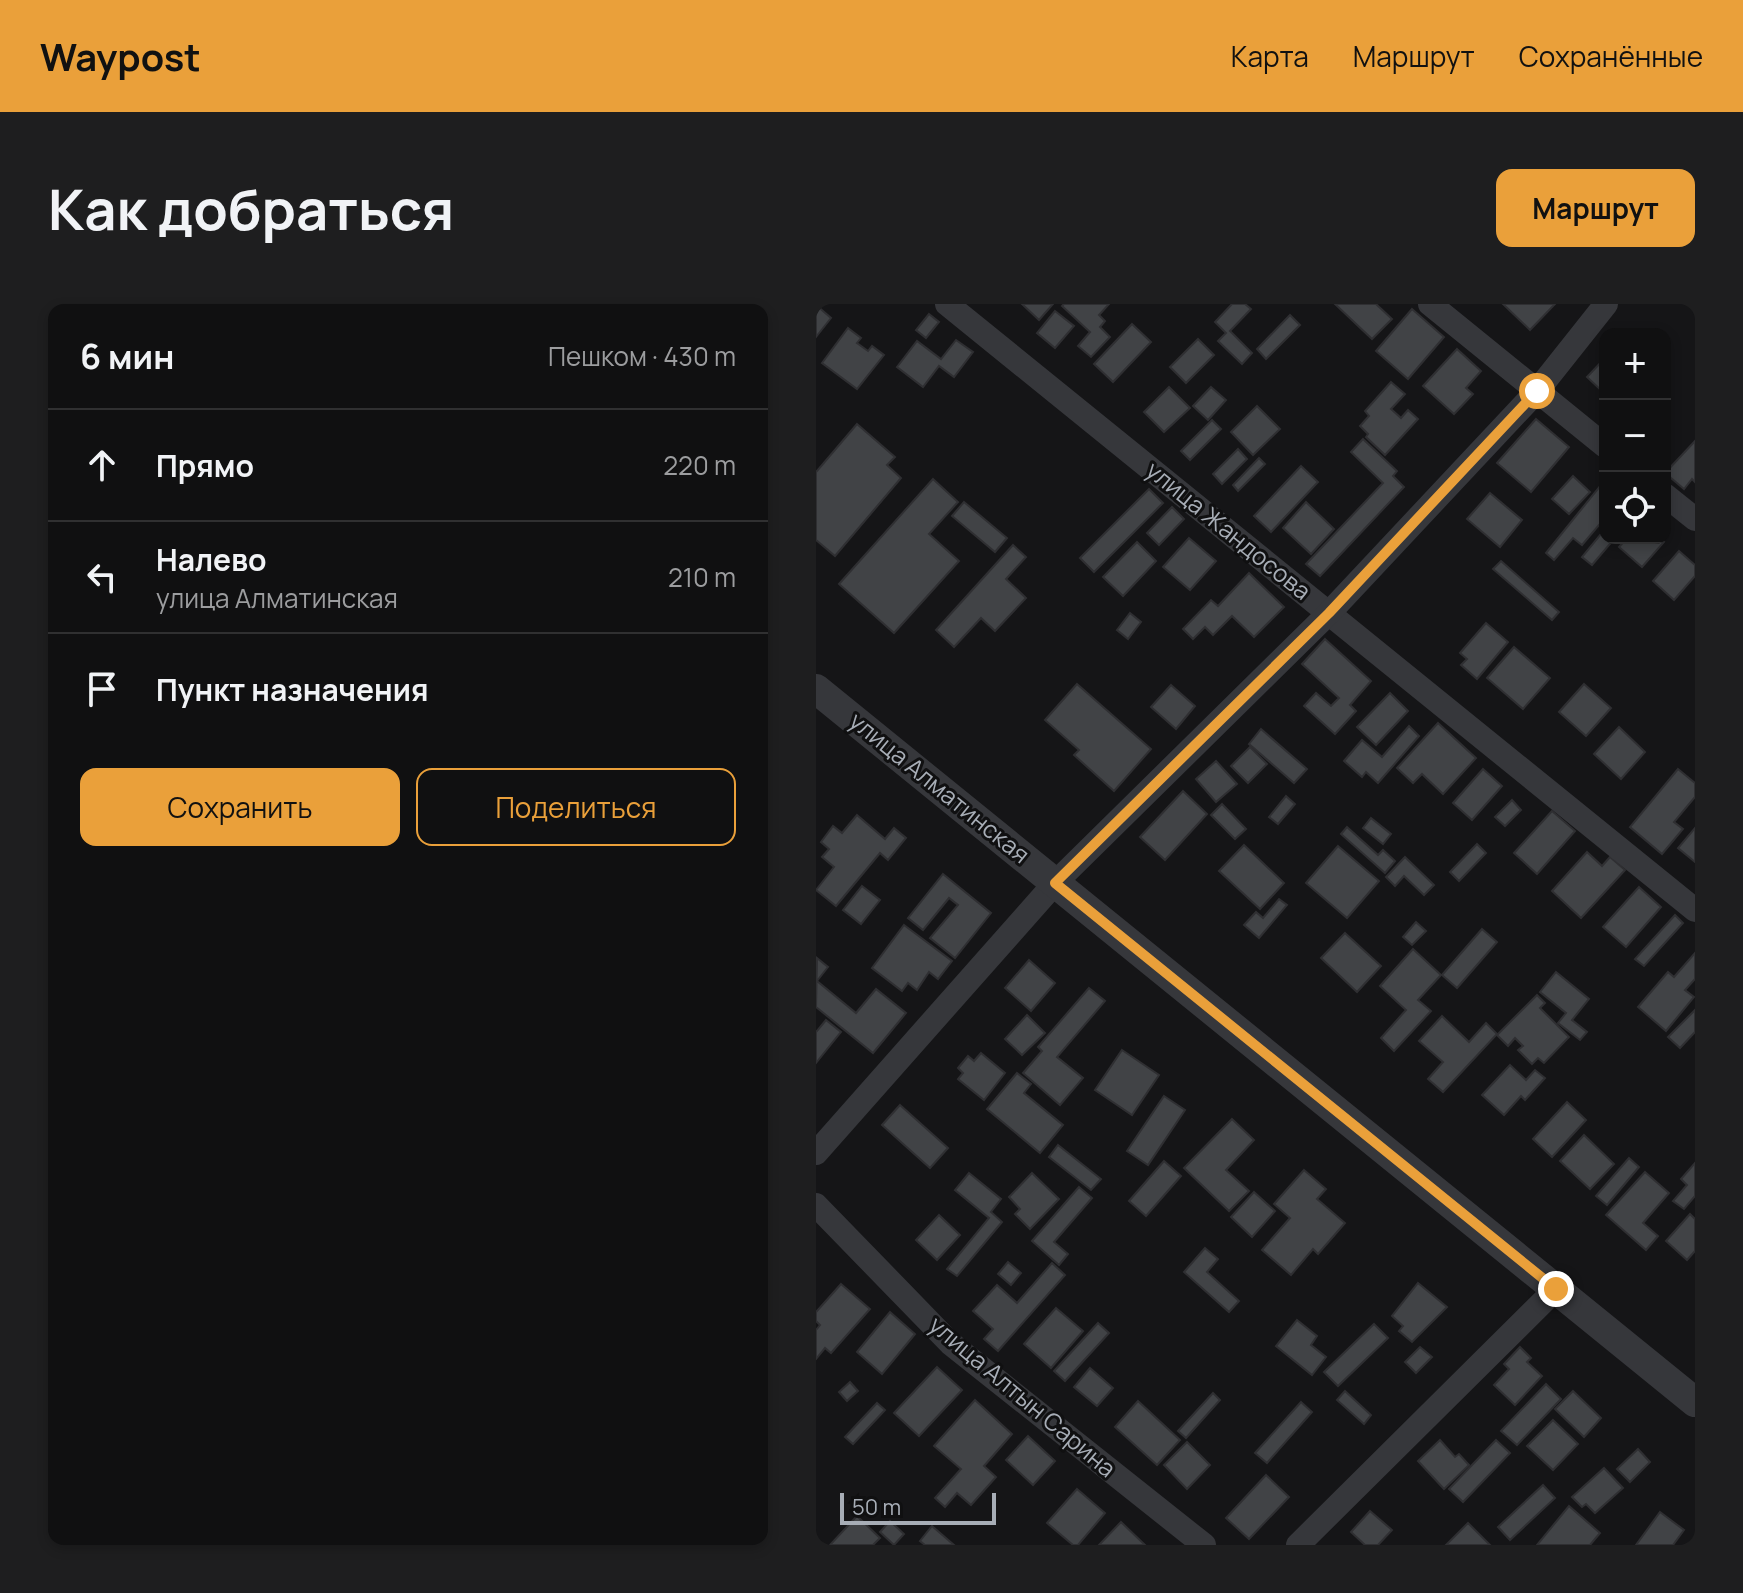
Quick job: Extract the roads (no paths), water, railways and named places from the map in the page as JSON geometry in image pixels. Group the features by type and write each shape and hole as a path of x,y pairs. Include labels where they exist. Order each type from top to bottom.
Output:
{"street":[{"name":"улица Жандосова","path":"947,304 1695,910"},
{"path":"1430,304 1599,441"},
{"path":"816,1153 1055,883 1329,613 1537,391 1606,304"},
{"path":"1671,500 1695,519"},
{"name":"улица Алматинская","path":"816,689 1695,1402"},
{"name":"улица Алтын Сарина","path":"816,1205 950,1343 1204,1545"},
{"path":"1298,1545 1556,1289"}]}
